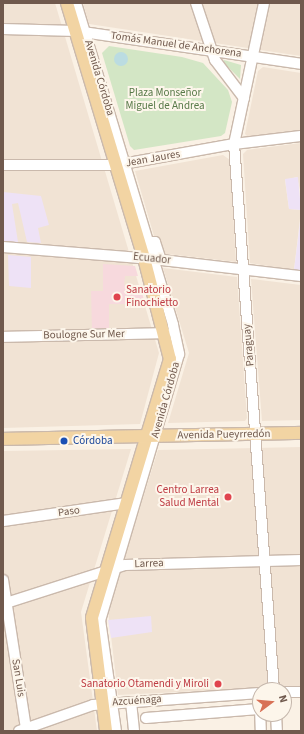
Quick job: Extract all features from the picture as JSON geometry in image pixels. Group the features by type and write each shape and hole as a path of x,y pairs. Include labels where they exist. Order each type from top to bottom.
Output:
{"main road":[{"name":"Avenida Córdoba","path":"67,3 80,31 144,242 153,259 169,364 151,436 92,623 107,703 106,731"},
{"name":"Avenida Pueyrredón","path":"3,440 301,433"}],"street":[{"name":"Avenida Córdoba","path":"76,3 80,31"},
{"path":"196,3 210,50 244,98"},
{"name":"Paraguay","path":"264,3 234,144 273,682"},
{"name":"Tomás Manuel de Anchorena","path":"3,29 80,31 301,64"},
{"name":"Jean Jaures","path":"3,164 121,165 234,144 301,136"},
{"path":"144,242 155,242 153,259"},
{"name":"Ecuador","path":"3,247 153,259 301,276"},
{"name":"Avenida Córdoba","path":"151,436 179,354 173,325 153,259"},
{"name":"Boulogne Sur Mer","path":"3,337 165,333"},
{"name":"Paso","path":"3,521 130,503"},
{"name":"Larrea","path":"4,604 110,569 264,560 301,560"},
{"name":"San Luis","path":"3,580 4,604 22,730"},
{"name":"Azcuénaga","path":"22,730 107,703 252,694"},
{"path":"131,702 134,731"},
{"name":"Avenida Córdoba","path":"107,703 116,731"},
{"path":"146,718 252,710"}],"shaded area":[{"path":"3,3 55,3 159,353 140,424 3,428"},
{"path":"83,3 301,3 301,56 89,24"},
{"path":"263,67 301,73 301,130 248,137 245,134 258,71"},
{"path":"301,143 301,194 297,177 285,180 289,209 301,210 294,270 250,263 243,154 247,150"},
{"path":"223,155 230,160 236,262 159,253 135,171"},
{"path":"298,177 301,210 289,209 285,179"},
{"path":"3,192 41,196 49,225 38,228 41,243 27,242 18,203 12,204 18,242 3,241"},
{"path":"301,214 301,270 294,270"},
{"path":"8,255 31,257 31,288 9,286"},
{"name":"Sanatorio Finochietto","path":"103,264 135,266 138,276 125,276 124,285 140,285 145,304 109,304 109,329 92,330 91,291 103,291"},
{"path":"163,268 237,277 247,418 245,421 168,423 189,353"},
{"path":"251,279 301,285 301,420 262,421"},
{"path":"301,447 301,686 292,686 292,682 252,682 252,688 118,695 108,610 158,450"},
{"path":"131,449 81,612 97,731 3,731 3,451"},
{"path":"151,616 152,632 111,638 108,620"}],"green space":[{"name":"Plaza Monseñor Miguel de Andrea","path":"109,46 182,57 203,63 228,90 232,102 225,133 221,136 134,150 130,146 102,53"},
{"path":"224,60 241,65 240,79 223,62"}],"water":[{"path":"121,52 126,54 128,59 126,64 121,66 116,64 114,59 116,54"}],"place":[{"name":"Sanatorio Finochietto","path":"117,297"},
{"name":"Córdoba","path":"64,441"},
{"name":"Centro Larrea Salud Mental","path":"228,497"},
{"name":"Sanatorio Otamendi y Miroli","path":"218,684"}]}
